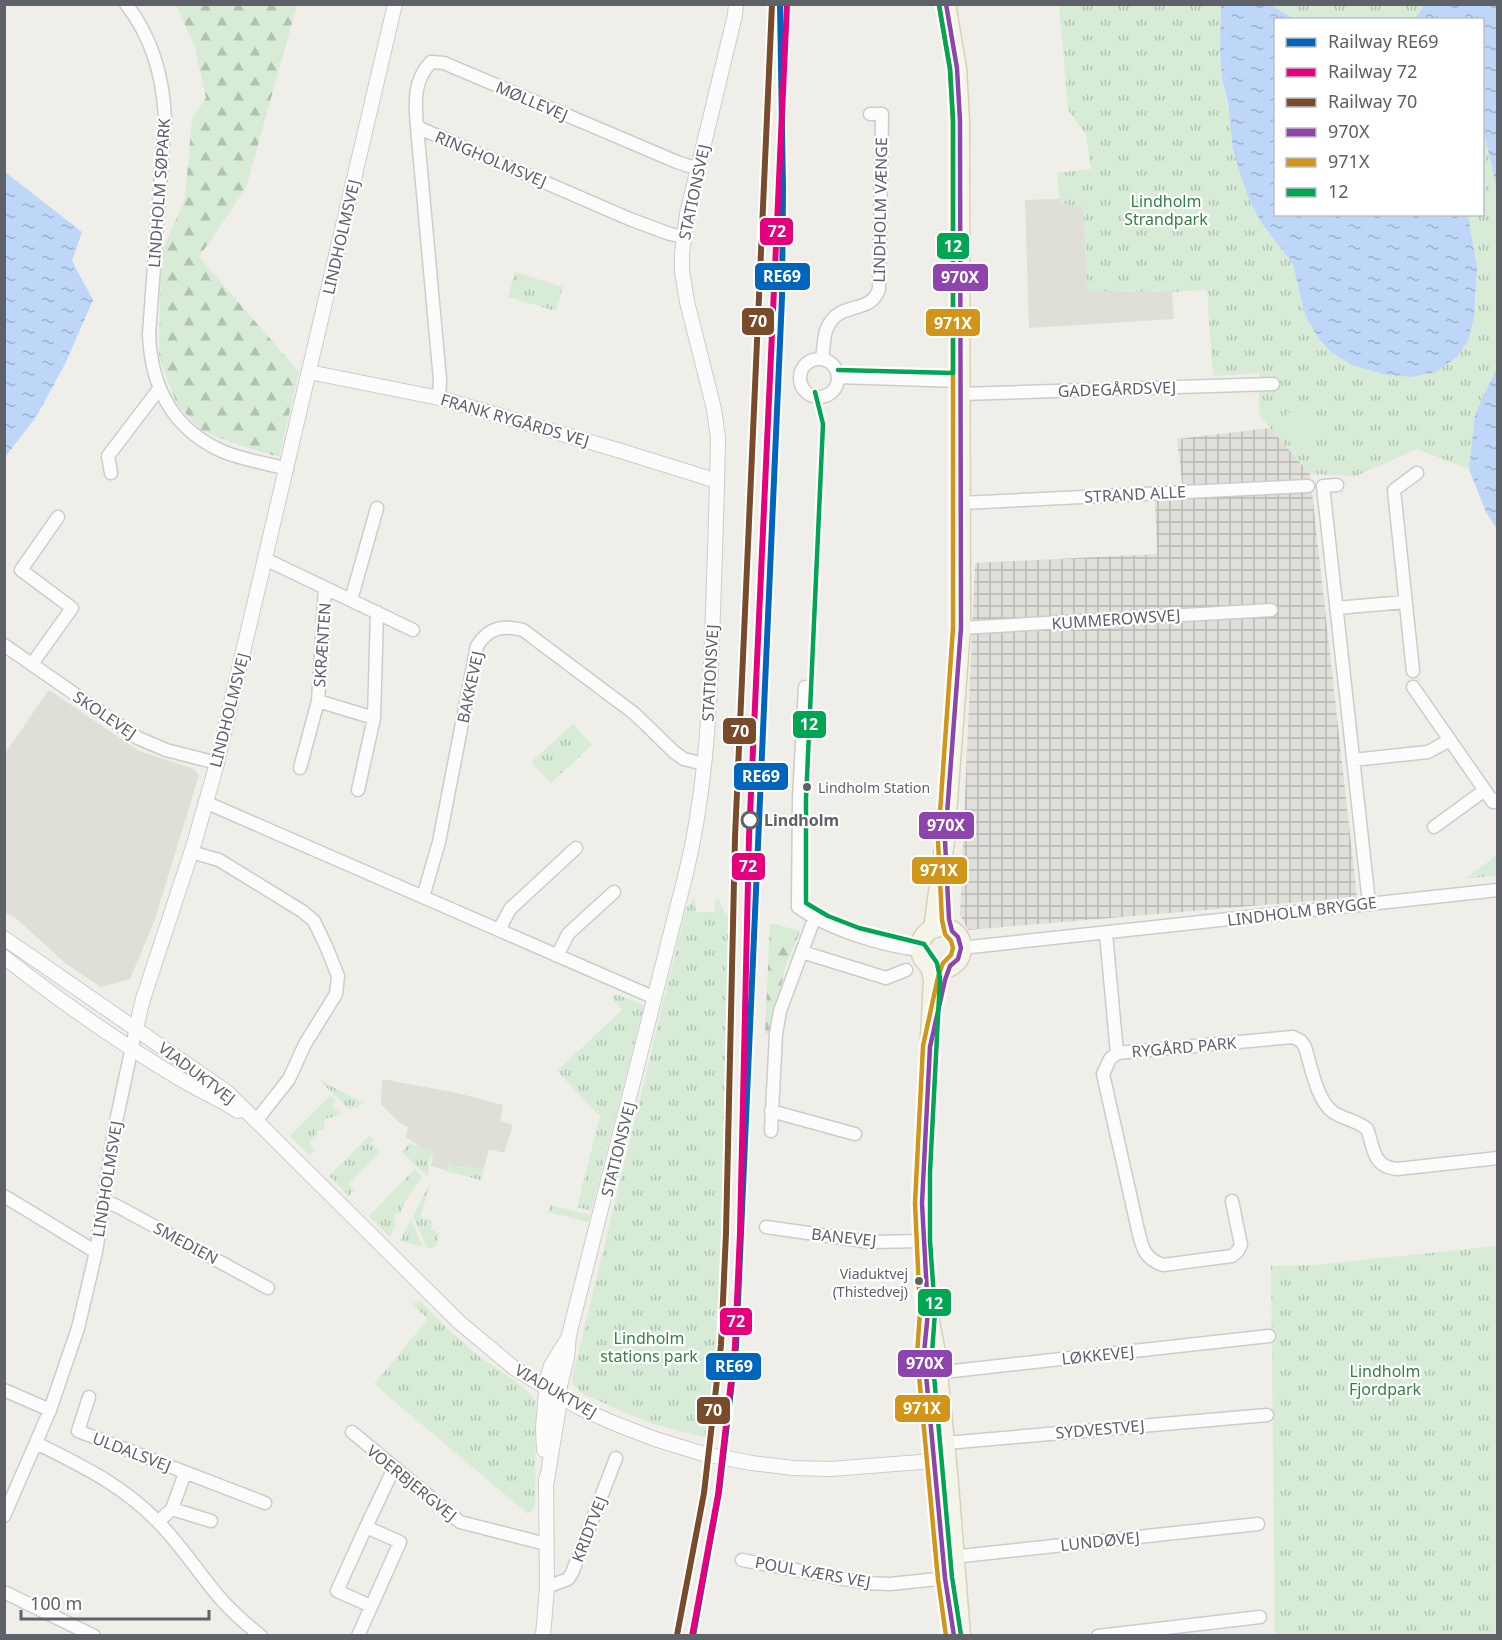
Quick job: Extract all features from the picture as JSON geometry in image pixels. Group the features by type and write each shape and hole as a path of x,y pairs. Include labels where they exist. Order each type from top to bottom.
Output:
{"main road":[{"path":"933,929 945,841 961,628 960,120 957,68 946,4"},
{"path":"945,841 949,919 952,931"},
{"path":"930,1047 945,980 950,966 958,959 962,948 958,937 952,931 940,927 933,929 923,937 925,958 933,980 923,1172 923,1241 928,1312 924,1353 932,1374 951,1577 961,1635"},
{"path":"925,958 936,968 950,966"},
{"path":"951,1577 949,1611 954,1635"}],"street":[{"name":"LINDHOLM SØPARK","path":"126,4 154,56 164,101 149,334 150,354 159,388 181,422 208,444 226,452 287,469"},
{"name":"LINDHOLMSVEJ","path":"4,1516 50,1410 78,1328 96,1252 114,1131 136,1028 217,763 395,4"},
{"name":"STATIONSVEJ","path":"553,1393 694,840 711,692 718,438 714,409 682,271 684,237 736,4"},
{"name":"MØLLEVEJ","path":"417,128 415,101 417,83 431,62 444,63 698,169"},
{"name":"LINDHOLM VÆNGE","path":"822,359 827,327 836,315 848,308 867,305 876,297 879,289 882,114 870,114"},
{"name":"RINGHOLMSVEJ","path":"439,398 440,380 417,128 632,220 684,237"},
{"path":"815,359 822,359 833,365 838,377 835,389 826,396 814,397 803,390 799,377 804,365 815,359"},
{"name":"FRANK RYGÅRDS VEJ","path":"309,372 439,398 717,481"},
{"name":"GADEGÅRDSVEJ","path":"838,377 961,388 1273,384"},
{"path":"111,473 108,456 159,388"},
{"path":"1413,671 1394,490 1417,473"},
{"path":"1337,485 1323,486 1369,903"},
{"name":"STRAND ALLE","path":"962,503 1308,486"},
{"name":"SKRÆNTEN","path":"351,600 377,508"},
{"path":"32,664 72,608 21,570 58,517"},
{"name":"SKRÆNTEN","path":"265,559 413,630"},
{"name":"SKRÆNTEN","path":"300,768 318,701 325,588"},
{"path":"1336,608 1405,602"},
{"name":"KUMMEROWSVEJ","path":"961,628 1271,610"},
{"path":"358,790 374,718 377,612"},
{"name":"BAKKEVEJ","path":"423,897 439,842 477,646 489,631 509,627 523,630 635,714 674,752 684,759 704,764"},
{"name":"SKOLEVEJ","path":"4,645 138,738 166,750 217,763"},
{"path":"805,687 799,799 798,907 814,919 925,958"},
{"path":"1413,687 1493,802 1497,799"},
{"name":"SKRÆNTEN","path":"318,701 374,718"},
{"path":"1353,760 1428,752 1450,740"},
{"path":"1434,827 1485,790"},
{"path":"205,802 655,998"},
{"path":"499,930 510,909 576,848"},
{"path":"191,852 219,860 302,911 314,921 338,976 336,994 305,1044 289,1079 256,1121"},
{"name":"LINDHOLM BRYGGE","path":"962,948 1497,890"},
{"path":"557,956 568,934 614,892"},
{"path":"771,1131 776,1034 780,1011 814,919"},
{"path":"1106,934 1117,1053"},
{"name":"VIADUKTVEJ","path":"4,938 227,1092 459,1322 514,1368 553,1393 611,1422 688,1449 752,1463 793,1468 831,1469 940,1452"},
{"path":"802,952 886,978 906,970"},
{"name":"VIADUKTVEJ","path":"4,957 58,998 182,1080 256,1121"},
{"name":"RYGÅRD PARK","path":"1232,1201 1241,1245 1238,1252 1232,1256 1163,1265 1147,1257 1138,1230 1103,1074 1110,1059 1117,1053 1293,1036 1305,1047 1322,1099 1335,1113 1354,1120 1367,1129 1374,1155 1384,1166 1397,1169 1497,1158"},
{"path":"771,1111 855,1134"},
{"path":"4,1196 96,1252"},
{"name":"SMEDIEN","path":"103,1202 117,1206 268,1288"},
{"name":"BANEVEJ","path":"766,1227 871,1242 923,1241"},
{"name":"LØKKEVEJ","path":"932,1374 1269,1336"},
{"path":"4,1390 50,1410"},
{"path":"543,1635 547,1587 546,1486 553,1393"},
{"name":"ULDALSVEJ","path":"89,1397 78,1431 265,1503"},
{"name":"SYDVESTVEJ","path":"940,1452 1267,1415"},
{"name":"VOERBJERGVEJ","path":"352,1432 460,1522 546,1544"},
{"name":"ULDALSVEJ","path":"36,1443 99,1474 129,1496 158,1522 220,1598 261,1635"},
{"name":"KRIDTVEJ","path":"547,1587 568,1579 572,1573 616,1458"},
{"path":"371,1606 337,1591 394,1468"},
{"name":"ULDALSVEJ","path":"158,1522 172,1509 185,1473"},
{"path":"172,1509 211,1521"},
{"name":"LUNDØVEJ","path":"949,1557 1258,1524"},
{"path":"358,1635 400,1542 366,1527"},
{"name":"POUL KÆRS VEJ","path":"742,1560 866,1583 890,1584 951,1577"},
{"path":"4,1592 94,1635"},
{"path":"1098,1635 1260,1617"}],"shaded area":[{"path":"1060,199 1060,203 1083,207 1088,291 1172,292 1174,319 1029,328 1025,200"},
{"path":"1270,428 1310,474 1357,897 968,930 960,915 975,563 1157,554 1155,500 1184,499 1177,439"},
{"path":"49,690 139,751 194,769 199,775 154,922 130,979 101,987 65,963 19,921 5,912 5,753"},
{"path":"382,1079 457,1093 503,1105 500,1121 513,1125 504,1153 489,1149 481,1180 431,1166 433,1156 406,1137 408,1127 401,1124 381,1104"}],"green space":[{"path":"176,5 297,5 246,188 199,257 299,372 279,457 233,443 201,430 177,404 159,358 161,253 185,199 192,119 206,98 195,47"},
{"name":"Lindholm Strandpark","path":"1059,5 1221,5 1222,79 1232,128 1233,149 1263,225 1293,264 1305,315 1319,339 1331,352 1352,365 1382,374 1457,357 1466,340 1472,323 1476,288 1476,270 1468,216 1484,216 1484,132 1497,190 1498,368 1475,414 1469,469 1417,449 1356,476 1310,474 1259,415 1259,373 1213,376 1207,290 1088,291 1083,207 1060,203 1057,173 1091,169 1086,135 1068,110"},
{"path":"1271,5 1424,5 1414,18 1292,18"},
{"path":"515,272 563,287 556,311 508,297"},
{"path":"1300,409 1312,415 1318,427 1312,439 1300,445 1288,439 1282,427 1288,415"},
{"path":"573,724 592,745 551,783 531,762"},
{"path":"1497,855 1497,875 1465,879"},
{"name":"Lindholm stations park","path":"694,898 696,912 715,912 715,899 719,899 724,912 736,918 713,1440 647,1422 583,1394 573,1385 572,1379 686,909"},
{"path":"770,923 800,931 785,968 770,1035 765,1033"},
{"path":"615,994 644,1005 591,1211 577,1207 600,1116 557,1071 622,1010 612,998"},
{"path":"318,1079 363,1103 350,1110"},
{"path":"330,1096 336,1100 333,1103 334,1108 342,1114 325,1119 324,1129 317,1131 316,1138 309,1141 314,1152 309,1155 290,1136"},
{"path":"369,1136 374,1140 371,1143 380,1152 349,1184 354,1190 349,1196 329,1176"},
{"path":"410,1143 436,1152 429,1160 428,1177 402,1152"},
{"path":"447,1164 484,1169 481,1180 445,1171"},
{"path":"415,1169 423,1178 410,1194 401,1213 394,1214 396,1224 390,1237 369,1216"},
{"path":"431,1182 420,1217 433,1221 431,1230 439,1233 437,1245 431,1249 427,1248 413,1216"},
{"path":"550,1205 590,1215 588,1222 548,1212"},
{"path":"411,1219 423,1247 400,1241"},
{"name":"Lindholm Fjordpark","path":"1497,1246 1497,1635 1275,1635 1271,1266 1314,1265"},
{"path":"419,1300 481,1358 519,1384 536,1401 535,1506 528,1514 374,1384 428,1319 412,1304 414,1302 416,1304"}],"water":[{"path":"1221,5 1271,5 1292,18 1274,18 1274,216 1468,216 1477,268 1474,318 1468,340 1457,357 1436,372 1411,377 1382,374 1352,365 1331,352 1319,339 1305,315 1293,264 1263,225 1250,202 1240,173 1233,149 1220,50"},
{"path":"1424,5 1497,5 1497,190 1484,132 1484,18 1414,18"},
{"path":"5,172 82,232 72,261 93,300 65,364 36,417 5,457"},
{"path":"1497,368 1497,529 1486,512 1469,469 1475,414"}],"rail line":[{"name":"70","path":"677,1635 704,1493 721,1345 726,1233 735,837 772,4"},
{"name":"RE69","path":"693,1636 719,1492 736,1347 782,297 780,4"},
{"name":"72","path":"692,1636 718,1495 735,1346 740,1233 749,837 787,4"}],"transit line":[{"name":"970X","path":"946,4 957,68 960,121 961,628 945,841 949,919 952,931 958,937 961,948 958,959 950,966 945,980 930,1047 922,1203 928,1312 924,1353 945,1578 954,1636"},
{"name":"971X","path":"939,5 950,69 953,121 953,628 938,841 942,920 945,934 953,948 951,955 943,963 938,977 923,1046 915,1203 920,1312 917,1354 938,1579 946,1636"},
{"name":"12","path":"838,370 953,373 953,121 950,69 939,5"},
{"name":"12","path":"815,392 823,424 806,799 806,903 828,916 859,928 924,944 937,963 940,978 930,1172 930,1241 935,1312 932,1353 952,1577 961,1635"}],"place":[{"name":"Lindholm Station","path":"807,787"},
{"name":"Lindholm","path":"750,820"},
{"name":"Viaduktvej (Thistedvej)","path":"919,1281"}]}
